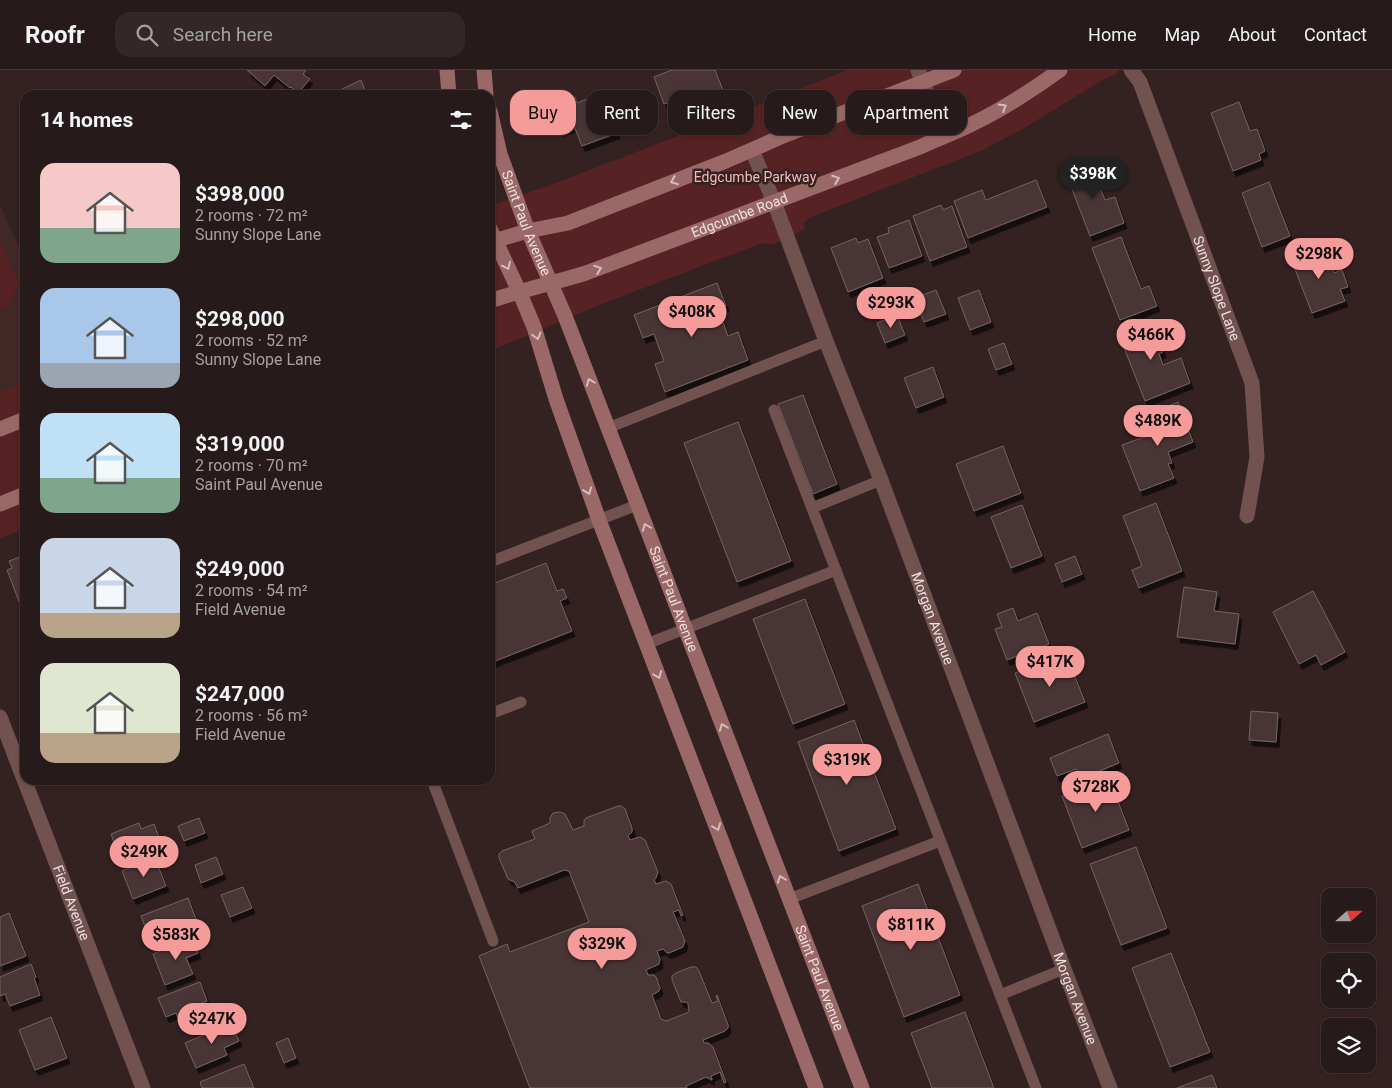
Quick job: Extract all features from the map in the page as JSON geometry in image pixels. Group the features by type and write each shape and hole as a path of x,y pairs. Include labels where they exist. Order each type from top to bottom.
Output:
{"street":[{"path":"447,70 448,90"},
{"path":"484,70 486,90"},
{"path":"495,236 568,223 752,150 921,76 954,70"},
{"name":"Edgcumbe Road","path":"495,299 586,273 920,147 970,126 1032,90 1060,70"},
{"name":"Sunny Slope Lane","path":"1131,70 1140,82 1252,384 1257,458 1247,516"},
{"path":"921,76 944,136"},
{"name":"Saint Paul Avenue","path":"495,132 500,154 528,231 552,284 862,1088"},
{"name":"Morgan Avenue","path":"752,150 774,202 1110,1088"},
{"path":"495,243 519,291 534,327 556,399 599,520 816,1088"},
{"path":"0,429 20,421"},
{"path":"0,504 20,496"},
{"name":"Field Avenue","path":"0,717 20,756"},
{"name":"Field Avenue","path":"31,785 143,1088"}],"lane":[{"path":"608,428 826,342"},
{"path":"774,410 1036,1088"},
{"path":"812,508 880,480"},
{"path":"495,560 637,505"},
{"path":"646,644 836,570"},
{"path":"495,712 521,702"},
{"path":"434,785 493,941"},
{"path":"789,899 940,841"},
{"path":"1000,995 1064,969"}],"shaded area":[{"path":"0,205 20,250 20,395 0,403"}],"green space":[{"name":"Edgcumbe Parkway","path":"848,70 1119,70 1116,75 1109,76 1021,130 983,150 811,217 803,224 805,229 772,245 762,243 602,304 495,349 495,204 680,135 754,135 754,106 764,103 764,135 836,135 836,90 796,90"},
{"path":"0,242 19,283 11,304 0,309"},
{"path":"20,384 20,531 0,538 0,392"}],"building":[{"path":"247,70 306,70 303,74 310,79 301,90 294,90 274,75 265,86"},
{"path":"672,70 715,70 723,90 668,90 668,102 664,104 654,77"},
{"path":"361,80 365,90 340,90"},
{"path":"586,99 586,135 612,135 582,146 576,131 576,100 577,103"},
{"path":"1239,102 1250,131 1257,129 1265,151 1259,154 1261,160 1233,171 1211,113"},
{"path":"1090,161 1105,200 1115,197 1124,223 1090,236 1065,171"},
{"path":"1036,180 1047,207 968,238 954,201 982,190 986,200"},
{"path":"1269,182 1290,236 1262,247 1242,193"},
{"path":"941,205 943,210 952,206 967,247 930,261 913,216"},
{"path":"909,220 922,256 889,268 877,237 889,233 888,228"},
{"path":"1121,237 1141,289 1149,286 1157,306 1120,320 1092,248"},
{"path":"856,238 858,243 868,239 883,278 848,292 831,248"},
{"path":"1324,246 1334,273 1342,270 1348,287 1340,289 1345,301 1312,313 1291,259"},
{"path":"717,283 726,306 718,309 728,336 738,332 748,360 665,392 655,364 664,361 654,334 643,338 634,315"},
{"path":"936,290 946,314 924,322 915,298"},
{"path":"979,290 991,322 970,330 958,298"},
{"path":"897,315 905,335 885,343 877,323"},
{"path":"1146,320 1146,322 1151,320 1163,352 1159,354 1163,365 1181,358 1190,383 1145,401 1117,330"},
{"path":"1004,343 1012,364 996,370 988,349"},
{"path":"933,367 944,397 916,408 904,378"},
{"path":"803,395 837,484 813,494 778,404"},
{"path":"1178,402 1193,442 1168,452 1172,463 1168,464 1174,478 1140,491 1122,445 1155,433 1148,414"},
{"path":"738,422 791,561 737,582 684,443"},
{"path":"1003,446 1021,493 974,511 956,464"},
{"path":"1156,503 1182,571 1139,588 1132,570 1142,566 1123,516"},
{"path":"1022,505 1042,556 1011,568 991,517"},
{"path":"1075,556 1082,574 1062,582 1055,564"},
{"path":"20,557 20,604 7,570 12,568 9,561"},
{"path":"546,563 557,591 563,589 567,598 560,601 572,631 495,661 495,583"},
{"path":"1184,587 1217,592 1214,611 1239,614 1235,644 1177,637"},
{"path":"1313,591 1345,652 1321,665 1316,655 1299,664 1273,612"},
{"path":"805,599 845,704 793,724 753,619"},
{"path":"1013,608 1018,621 1037,613 1049,644 1007,660 995,629 1002,627 997,614"},
{"path":"1066,654 1085,702 1034,722 1015,673"},
{"path":"1251,711 1278,713 1276,742 1249,740"},
{"path":"854,720 896,829 839,851 798,742"},
{"path":"1108,734 1119,763 1080,779 1076,769 1057,776 1050,758"},
{"path":"1109,778 1129,830 1082,848 1062,796"},
{"path":"618,806 625,809 632,828 632,832 628,836 630,840 640,837 645,840 658,872 654,880 656,884 666,881 671,884 683,915 681,916 679,910 673,912 685,941 683,947 669,953 663,949 657,951 660,959 659,964 646,970 648,975 656,977 660,988 659,991 652,995 661,1019 666,1021 689,1011 688,1003 681,1002 672,976 691,967 696,967 712,1003 718,1001 717,995 728,1025 725,1031 703,1040 704,1043 708,1043 713,1047 726,1082 724,1083 720,1072 711,1076 712,1080 706,1077 686,1086 687,1088 530,1088 479,956 507,944 510,952 589,922 569,871 564,870 518,888 514,881 508,879 499,854 502,851 535,839 532,831 550,823 553,813 560,812 565,814 573,830 584,826 586,818"},
{"path":"199,818 205,833 184,841 178,826"},
{"path":"139,823 141,829 154,824 159,837 146,842 149,848 120,859 111,834"},
{"path":"1136,847 1167,928 1121,945 1090,864"},
{"path":"216,857 223,874 201,883 195,865"},
{"path":"155,858 166,886 133,899 122,871"},
{"path":"918,884 960,995 904,1017 862,906"},
{"path":"243,887 252,908 230,917 221,895"},
{"path":"188,898 196,919 149,937 141,916"},
{"path":"9,913 26,956 0,966 0,917"},
{"path":"192,938 198,953 186,958 193,974 165,985 153,954"},
{"path":"1171,953 1210,1052 1170,1067 1132,968"},
{"path":"31,964 40,995 10,1006 5,994 0,996 0,977"},
{"path":"200,982 207,1001 193,1006 196,1014 179,1021 176,1013 166,1017 158,998"},
{"path":"965,1012 994,1088 932,1088 911,1033"},
{"path":"51,1017 67,1058 35,1070 19,1030"},
{"path":"231,1023 239,1041 224,1048 227,1055 196,1068 185,1043"},
{"path":"288,1038 296,1058 284,1063 276,1043"},
{"path":"244,1064 254,1088 202,1088 200,1082"},
{"path":"1212,1075 1217,1088 1177,1088"}]}
